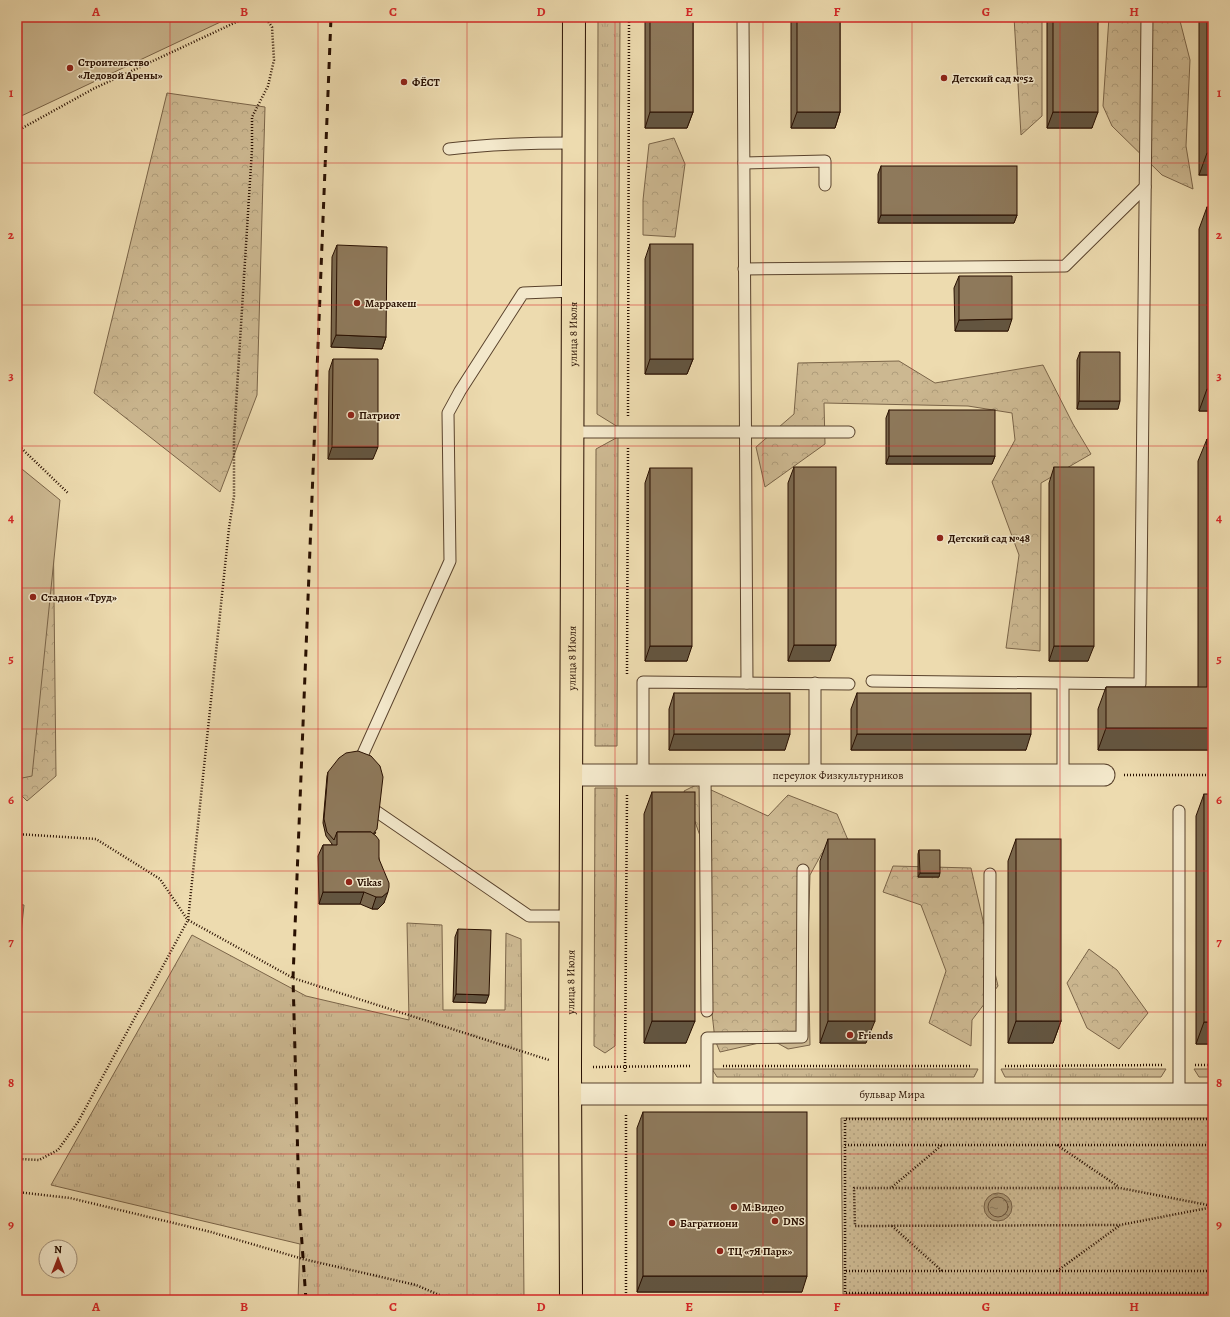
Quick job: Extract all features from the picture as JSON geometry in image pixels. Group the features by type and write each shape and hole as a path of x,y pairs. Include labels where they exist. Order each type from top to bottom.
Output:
{"main road":[{"name":"улица 8 Июля","path":"571,1300 570,1067 572,916 574,17"}],"street":[{"name":"переулок Физкультурников","path":"572,775 1104,775"},
{"name":"бульвар Мира","path":"570,1094 1213,1094"}],"lane":[{"path":"743,17 747,683"},
{"path":"872,681 1140,684 1147,17"},
{"path":"449,149 541,143 574,143"},
{"path":"744,163 825,161 825,185"},
{"path":"744,269 1065,266 1145,187"},
{"path":"353,776 450,561 448,413 524,293 573,291"},
{"path":"573,432 849,432"},
{"path":"635,775 644,682 849,684"},
{"path":"815,683 815,775"},
{"path":"1063,684 1063,775"},
{"path":"705,775 707,1011"},
{"path":"359,800 529,916 572,916"},
{"path":"1179,811 1179,1094"},
{"path":"707,1094 707,1038 802,1037 803,870"},
{"path":"989,1094 990,874"}],"path":[{"path":"17,130 93,89 247,17"},
{"path":"17,1161 20,1159 39,1160 58,1150 78,1122 188,920 229,528 234,496 234,437 252,149 252,117 268,86 274,60 272,28 265,17"},
{"path":"628,679 629,17"},
{"path":"17,444 68,493"},
{"path":"626,1300 625,1067 635,775"},
{"path":"1104,775 1213,775"},
{"path":"17,834 96,839 160,879 188,920 293,978 570,1067 1213,1065"},
{"path":"1213,1119 845,1119 845,1293 1213,1293"},
{"path":"845,1145 1213,1145"},
{"path":"891,1188 942,1145"},
{"path":"1056,1145 1120,1188"},
{"path":"854,1188 1120,1188 1213,1206 1120,1226 855,1226 854,1188"},
{"path":"17,1192 70,1198 211,1232 303,1259 416,1285 450,1300"},
{"path":"891,1226 942,1271"},
{"path":"1056,1271 1120,1226"},
{"path":"845,1271 1213,1271"}],"green space":[{"name":"Строительство «Ледовой Арены»","path":"17,17 231,17 17,118"},
{"path":"598,17 620,17 618,427 597,414"},
{"path":"1014,17 1042,17 1042,116 1021,135"},
{"path":"1109,17 1179,17 1190,60 1186,146 1193,189 1162,175 1112,126 1103,106"},
{"path":"167,93 265,107 257,395 220,492 94,393"},
{"path":"674,138 685,164 675,237 643,235 643,200 649,144"},
{"path":"899,361 935,383 1043,365 1073,424 1091,454 1041,483 1040,651 1006,648 1019,555 992,482 1015,440 1012,413 968,406 824,403 825,444 765,487 756,447 794,414 798,363"},
{"path":"618,437 617,746 595,746 596,449"},
{"name":"Стадион «Труд»","path":"17,465 60,500 32,776 17,779"},
{"name":"Стадион «Труд»","path":"17,473 53,510 56,776 27,801 17,791"},
{"path":"698,784 768,816 788,795 837,814 848,840 822,853 810,875 808,940 810,1045 788,1049 772,1040 720,1052 715,1040 712,1013 709,861 684,791"},
{"path":"595,788 617,788 615,1046 605,1053 594,1046"},
{"path":"893,866 971,868 998,986 972,1020 971,1046 929,1023 946,971 921,905 883,892"},
{"path":"17,904 24,905 17,972"},
{"path":"407,923 442,925 443,1010 505,1010 506,933 521,939 524,1300 298,1300 300,1244 51,1185 192,935 306,996 409,1020"},
{"path":"1089,949 1117,970 1148,1013 1119,1049 1087,1028 1067,983"},
{"path":"712,1069 978,1069 974,1077 717,1077"},
{"path":"1001,1069 1166,1069 1161,1077 1005,1077"},
{"path":"1194,1069 1213,1069 1213,1077 1199,1077"},
{"path":"841,1118 1213,1118 1213,1294 843,1294"}],"water":[{"path":"998,1193 1008,1197 1012,1207 1008,1217 998,1221 988,1217 984,1207 988,1197"}],"building":[{"path":"650,17 693,17 693,112 650,112"},
{"path":"797,17 840,17 840,112 797,112"},
{"path":"1053,17 1098,17 1098,112 1053,112"},
{"path":"1207,17 1213,17 1213,153 1207,153"},
{"path":"881,166 1017,166 1017,215 881,215"},
{"path":"1207,207 1213,207 1213,389 1207,389"},
{"path":"650,244 693,244 693,359 650,359"},
{"name":"Марракеш","path":"337,245 387,247 386,337 336,335"},
{"path":"959,276 1012,276 1012,319 959,320"},
{"path":"1080,352 1120,352 1120,401 1079,401"},
{"name":"Патриот","path":"333,359 378,359 378,447 332,447"},
{"path":"889,410 995,410 995,456 889,456"},
{"path":"1207,439 1213,439 1213,728 1106,728 1106,687 1207,687"},
{"path":"794,467 836,467 836,645 794,645"},
{"path":"1054,467 1094,467 1094,646 1054,646"},
{"path":"650,468 692,468 692,646 650,646"},
{"path":"674,693 790,693 790,734 674,734"},
{"path":"857,693 1031,693 1031,734 857,734"},
{"path":"358,751 371,756 380,766 383,777 377,829 373,834 371,832 337,832 334,840 327,832 324,819 328,772 339,758 346,753"},
{"path":"652,792 695,792 695,1021 652,1021"},
{"path":"1204,794 1213,794 1213,1022 1204,1022"},
{"name":"Vikas","path":"337,832 371,832 379,840 379,859 389,883 388,892 382,897 376,897 364,892 323,892 323,845 337,845"},
{"path":"828,839 875,839 875,1021 828,1021"},
{"path":"1016,839 1061,839 1061,1021 1016,1021"},
{"path":"919,850 940,850 940,873 920,873"},
{"path":"458,929 491,930 489,995 456,994"},
{"name":"ТЦ «7Я Парк»","path":"643,1112 807,1112 807,1276 643,1276"}],"railway":[{"path":"306,1300 299,1201 293,978 331,17"}],"place":[{"name":"Строительство «Ледовой Арены»","path":"70,68"},
{"name":"Детский сад №52","path":"944,78"},
{"name":"ФЁСТ","path":"404,82"},
{"name":"Марракеш","path":"357,303"},
{"name":"Патриот","path":"351,415"},
{"name":"Детский сад №48","path":"940,538"},
{"name":"Стадион «Труд»","path":"33,597"},
{"name":"Vikas","path":"349,882"},
{"name":"Friends","path":"850,1035"},
{"name":"М.Видео","path":"734,1207"},
{"name":"DNS","path":"775,1221"},
{"name":"Багратиони","path":"672,1223"},
{"name":"ТЦ «7Я Парк»","path":"720,1251"}]}
